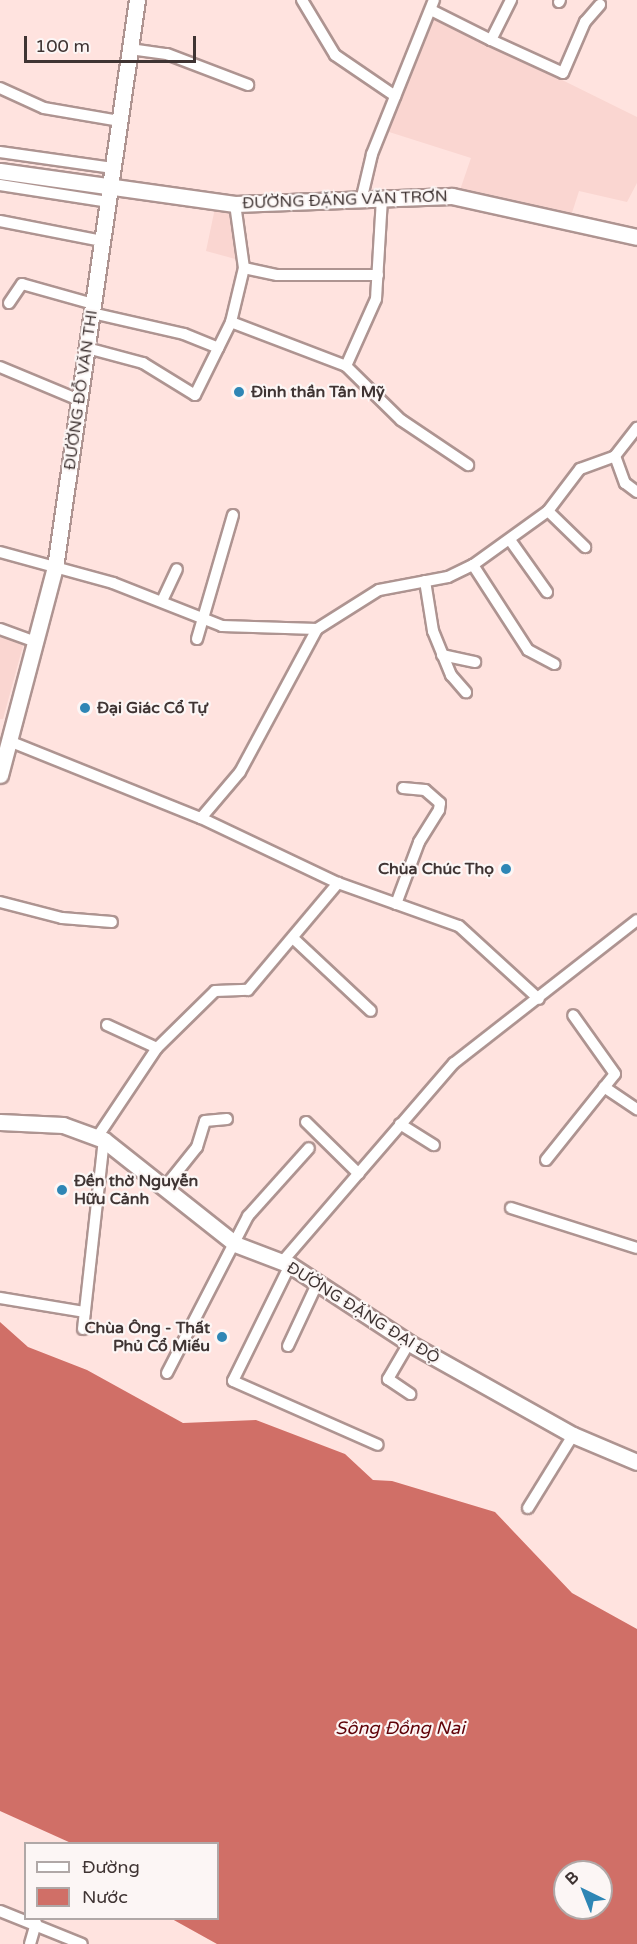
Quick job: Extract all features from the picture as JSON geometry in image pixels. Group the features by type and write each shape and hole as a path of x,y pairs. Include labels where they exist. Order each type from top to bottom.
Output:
{"street":[{"name":"ĐƯỜNG ĐỖ VĂN THI","path":"0,775 55,567 137,0"},
{"path":"302,0 335,55 395,96"},
{"path":"491,39 511,0"},
{"path":"361,201 395,96 432,5 491,39 563,73 585,22 600,4"},
{"path":"130,49 167,54 248,85"},
{"path":"0,88 44,108 120,121"},
{"path":"0,153 113,168"},
{"name":"ĐƯỜNG ĐẶNG VĂN TRƠN","path":"0,171 51,180 109,196 235,204 452,196 637,237"},
{"path":"0,185 109,196"},
{"path":"346,366 371,312 378,275 382,199"},
{"path":"87,348 143,363 190,396 199,392 231,321 244,268 235,204"},
{"path":"0,221 102,242"},
{"path":"244,268 277,275 378,275"},
{"path":"9,303 22,284 93,308 184,334 218,348"},
{"path":"231,321 346,366 401,420 468,465"},
{"path":"0,367 79,400"},
{"path":"201,818 240,772 317,629 361,598 473,565 548,511 580,469 615,456 637,428"},
{"path":"615,456 625,483 637,492"},
{"path":"548,511 585,547"},
{"path":"197,639 205,620 232,515"},
{"path":"510,540 547,592"},
{"path":"0,552 162,601 205,620 244,628 317,629"},
{"path":"473,565 528,650 554,664"},
{"path":"162,601 177,569"},
{"path":"425,581 442,655 466,692"},
{"path":"0,629 35,642"},
{"path":"442,655 475,662"},
{"path":"9,741 201,818 338,883 459,926 539,999"},
{"path":"396,904 419,842 439,810 440,803 425,790 403,788"},
{"path":"83,1329 102,1137 156,1048 215,991 245,993 294,939 338,883"},
{"path":"0,902 62,918 112,922"},
{"path":"378,1445 233,1381 286,1264 400,1124 454,1063 539,999 599,945 637,920"},
{"path":"294,939 371,1011"},
{"path":"546,1160 615,1074 573,1015"},
{"path":"108,1025 156,1048"},
{"path":"604,1087 637,1109"},
{"path":"165,1187 197,1147 205,1121 227,1119"},
{"name":"ĐƯỜNG ĐẶNG ĐẠI ĐỘ","path":"0,1122 63,1125 102,1137 235,1244 286,1264 318,1282 409,1343 573,1435 635,1458"},
{"path":"306,1122 359,1174"},
{"path":"400,1124 434,1145"},
{"path":"167,1373 248,1216 309,1148"},
{"path":"511,1208 637,1248"},
{"path":"288,1346 318,1282"},
{"path":"0,1298 85,1312"},
{"path":"409,1343 388,1379 410,1394"},
{"path":"528,1508 573,1435"},
{"path":"0,1911 24,1919"},
{"path":"27,1920 82,1944"},
{"path":"30,1944 36,1923"}],"shaded area":[{"path":"433,16 637,117 637,183 627,202 579,191 571,216 460,190 471,158 386,131"},
{"path":"215,208 231,210 239,260 206,251"},
{"path":"0,634 24,642 3,719 0,719"}],"water":[{"name":"Sông Đồng Nai","path":"0,1322 28,1347 87,1370 183,1423 256,1420 345,1454 373,1480 392,1481 495,1512 572,1593 637,1629 637,1944 217,1944 174,1920 219,1920 219,1842 69,1842 0,1811"}],"place":[{"name":"Đình thần Tân Mỹ","path":"239,392"},
{"name":"Đại Giác Cổ Tự","path":"85,708"},
{"name":"Chùa Chúc Thọ","path":"506,869"},
{"name":"Đền thờ Nguyễn Hữu Cảnh","path":"62,1190"},
{"name":"Chùa Ông - Thất Phủ Cổ Miếu","path":"222,1337"}]}
